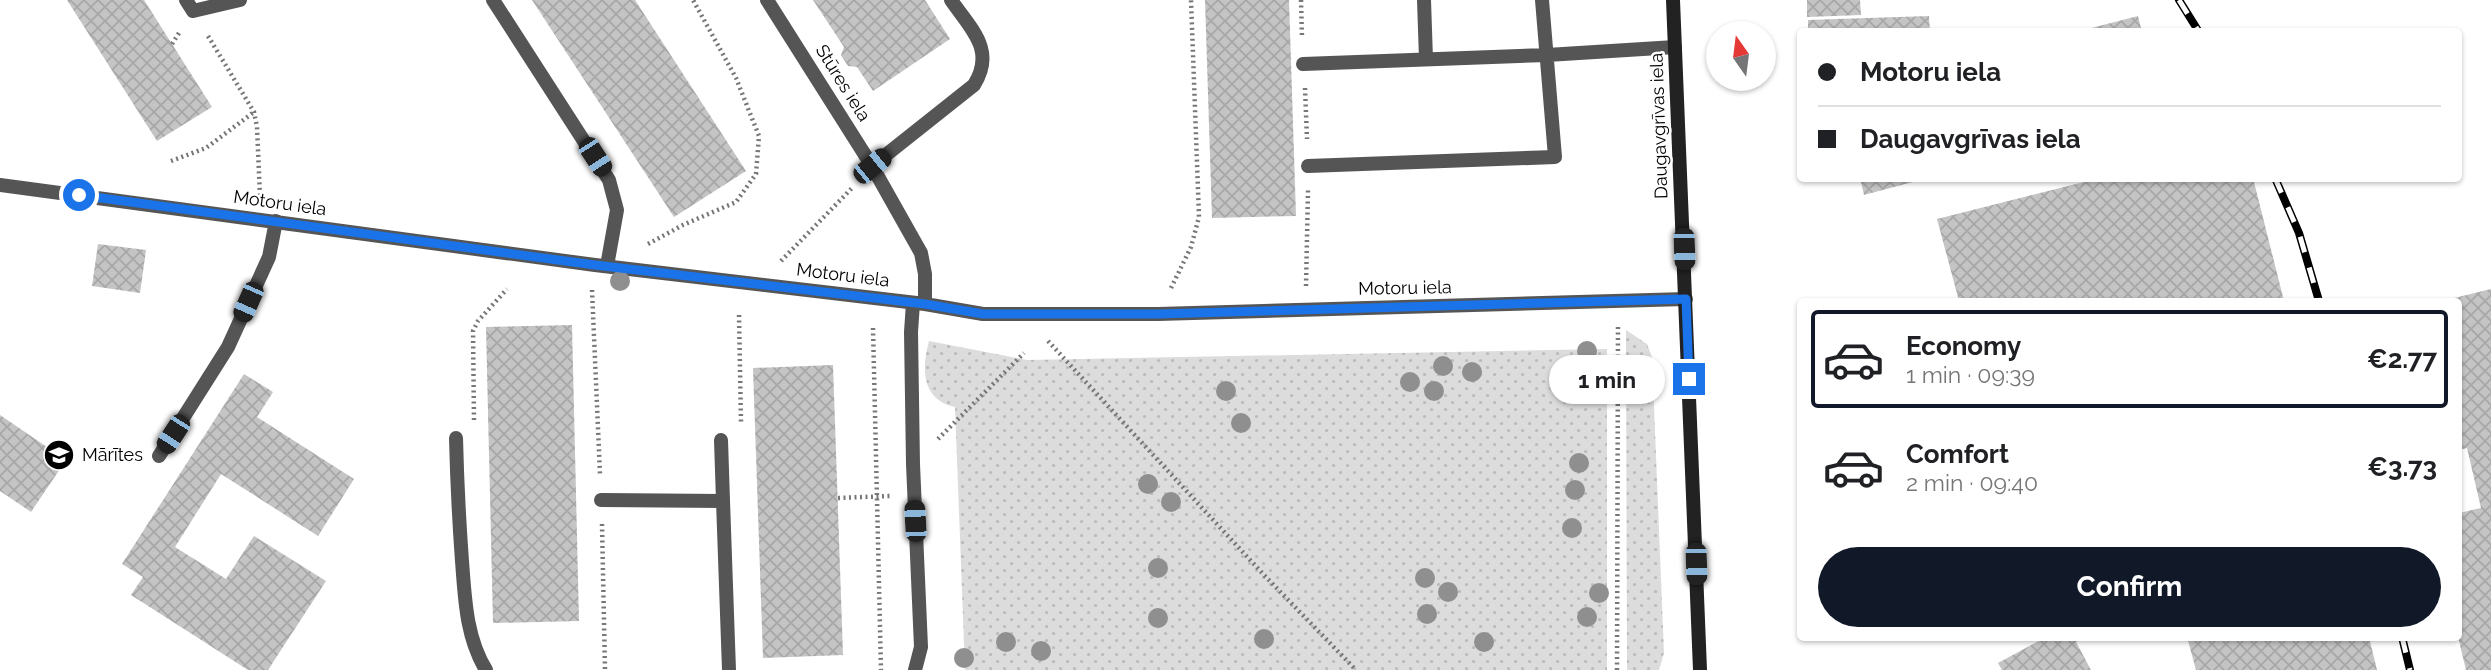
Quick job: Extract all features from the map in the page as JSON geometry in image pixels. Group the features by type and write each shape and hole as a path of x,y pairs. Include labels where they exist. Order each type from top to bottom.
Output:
{"main road":[{"name":"Daugavgrīvas iela","path":"1673,0 1700,670"}],"street":[{"path":"189,6 240,0"},
{"path":"493,0 609,180 617,210 607,266"},
{"name":"Stūres iela","path":"767,0 872,166 920,253 925,274 911,331 914,496 921,647 915,670"},
{"path":"872,166 974,85 981,73 985,58 980,43 951,0"},
{"path":"1424,0 1426,59"},
{"path":"1308,166 1555,157 1542,0"},
{"path":"1303,64 1547,55 1675,47"},
{"name":"Motoru iela","path":"0,185 983,314 1158,314 1686,299"},
{"path":"159,456 228,347 269,257 276,222"},
{"path":"456,438 467,621 477,656 486,670"},
{"path":"721,440 729,670"},
{"path":"601,500 723,501"}],"path":[{"path":"607,266 683,225 736,202 756,174 759,136 736,78 693,0"},
{"path":"1158,314 1191,247 1199,217 1191,0"},
{"path":"189,6 254,112 261,219"},
{"path":"171,161 206,148 254,112"},
{"path":"751,283 776,266 872,166"},
{"path":"1617,670 1619,302"},
{"path":"873,328 881,670"},
{"path":"913,464 1024,353"},
{"path":"1063,354 1264,575 1356,670"},
{"path":"838,498 914,496"}],"shaded area":[{"path":"1626,330 1647,344 1652,357 1664,653 1659,670 1627,670"},
{"path":"929,341 1027,360 1607,349 1607,670 965,670 955,407 936,398 930,390 925,372"}],"building":[{"path":"67,0 144,0 212,107 157,141"},
{"path":"532,0 635,0 746,171 674,217"},
{"path":"813,0 925,0 950,39 873,91 857,67 848,66 841,55 844,47"},
{"path":"1205,0 1289,0 1296,216 1212,218"},
{"path":"1807,0 1860,0 1861,15 1807,17"},
{"path":"1929,16 1930,28 1808,28 1808,20"},
{"path":"2138,16 2141,28 2092,28"},
{"path":"1861,182 1913,182 1864,195"},
{"path":"2084,182 2254,182 2283,298 1958,298 1937,219"},
{"path":"98,244 146,250 140,293 92,286"},
{"path":"2491,289 2491,670 2466,670 2459,641 2462,641 2462,512 2481,508 2467,448 2462,449 2462,298 2454,298"},
{"path":"572,325 579,621 493,623 486,327"},
{"path":"833,365 843,655 763,658 753,368"},
{"path":"244,374 273,392 257,417 354,479 318,536 221,474 175,547 226,579 254,536 326,581 268,670 248,670 131,595 143,577 122,564"},
{"path":"0,415 66,460 31,512 0,491"},
{"path":"2039,641 2078,641 2076,642 2091,670 2002,670 1998,663"},
{"path":"2188,641 2370,641 2377,670 2196,670"}],"railway":[{"path":"2179,0 2196,28"},
{"path":"2277,182 2299,233 2318,298"},
{"path":"2403,641 2410,670"}],"place":[{"name":"Mārītes","path":"59,455"}],"route":[{"path":"79,195 595,265 925,304 983,314 1158,314 1686,299 1689,379"}]}
